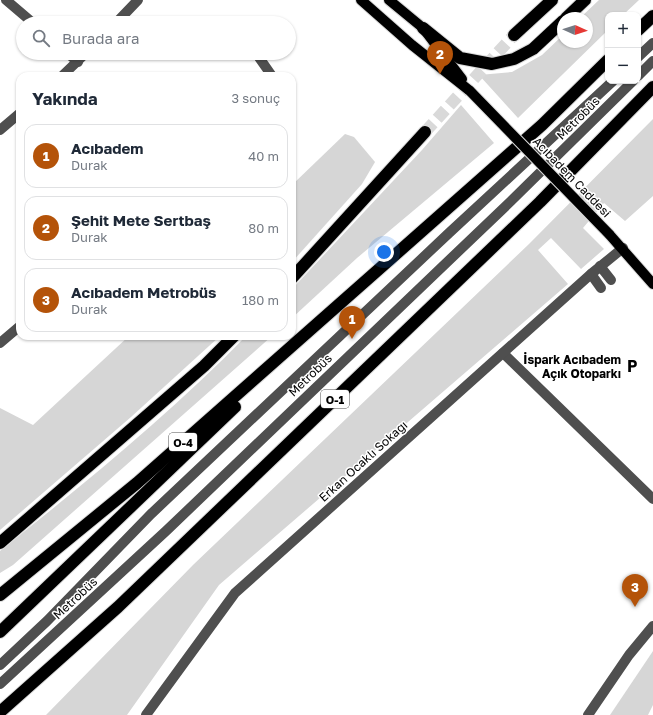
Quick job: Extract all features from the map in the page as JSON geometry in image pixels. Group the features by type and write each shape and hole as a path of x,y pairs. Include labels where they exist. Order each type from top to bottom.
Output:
{"highway":[{"path":"514,35 552,0"},
{"path":"572,12 585,0"},
{"path":"641,27 653,16"},
{"path":"423,28 460,58 492,64 514,59 533,49 557,27"},
{"path":"0,632 362,283 542,125 605,63"},
{"name":"O-1","path":"0,713 118,607 534,208 653,86"},
{"path":"296,274 425,132"},
{"name":"O-4","path":"0,595 137,483 362,283"},
{"path":"0,542 204,366 230,340"}],"main road":[{"name":"Acıbadem Caddesi","path":"361,0 412,45 470,90"},
{"name":"Acıbadem Caddesi","path":"389,0 423,28 470,90 623,248 653,284"}],"street":[{"path":"6,0 24,16"},
{"path":"123,16 138,0"},
{"path":"641,54 653,43"},
{"path":"67,72 78,62 76,60"},
{"path":"261,60 269,72"},
{"path":"641,73 653,61"},
{"name":"Metrobüs","path":"0,665 47,621 157,509 431,249 610,84"},
{"name":"Metrobüs","path":"0,684 166,532 534,179 630,84"},
{"path":"0,130 16,116"},
{"name":"Erkan Ocaklı Sokağı","path":"146,715 235,594 591,274 623,248"},
{"path":"600,266 610,280"},
{"path":"591,274 601,288"},
{"path":"0,343 16,329"},
{"path":"503,353 653,499"},
{"path":"588,715 629,655 653,626"}],"shaded area":[{"path":"599,0 639,0 626,12 605,12 605,33 593,45 593,12 586,12"},
{"path":"557,41 557,48 590,48 518,118 479,75 512,72 542,55"},
{"path":"461,105 494,143 357,258 296,314 296,285 422,150"},
{"path":"653,119 653,196 625,221 604,203 583,228 604,249 581,269 551,238 538,250 568,284 219,585 127,715 46,715 193,565 529,244"},
{"path":"345,134 354,137 375,162 362,184 296,258 296,181"},
{"path":"125,340 216,340 131,417 0,530 0,408 33,425"},
{"path":"242,340 267,340 13,565 0,573 0,551 95,474 217,365"},
{"path":"653,651 653,705 648,715 610,715"}],"tunnel":[{"path":"425,132 514,35"}],"place":[{"name":"Şehit Mete Sertbaş","path":"440,74"},
{"name":"Acıbadem","path":"352,339"},
{"name":"İspark Acıbadem Açık Otoparkı","path":"632,366"},
{"name":"Acıbadem Metrobüs","path":"635,607"}]}
